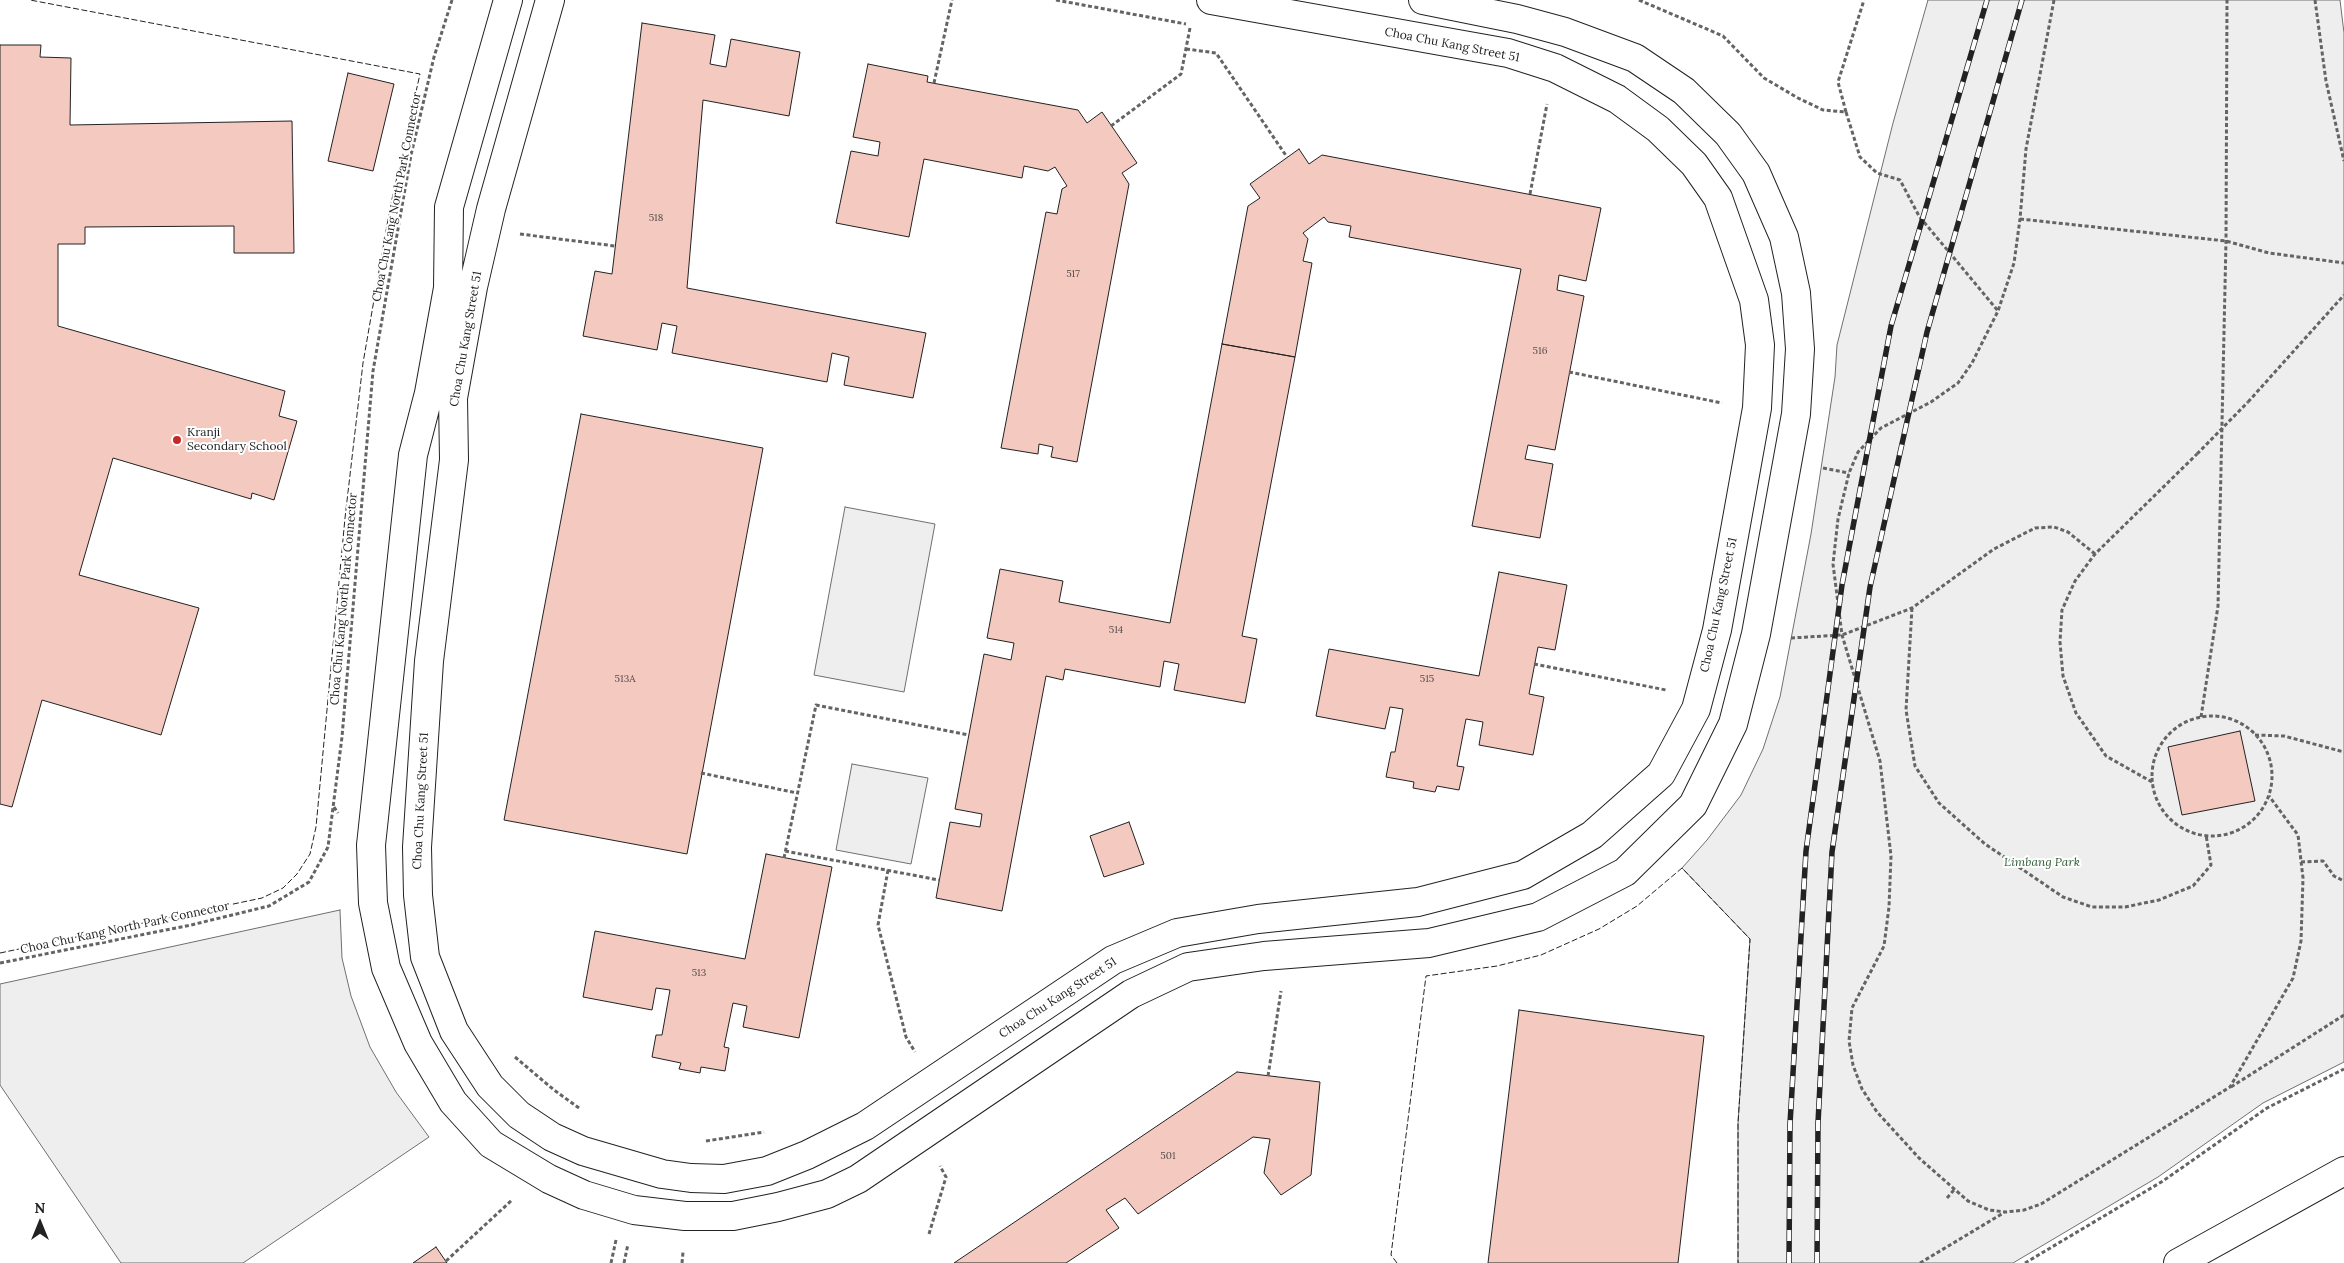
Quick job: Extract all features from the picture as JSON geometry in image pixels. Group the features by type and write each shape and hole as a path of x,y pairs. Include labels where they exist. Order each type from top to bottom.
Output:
{"street":[{"path":"508,0 449,207 448,288 430,394 413,455 371,846 373,903 386,968 418,1043 453,1102 491,1144 549,1180 592,1197 634,1210 685,1216 732,1216 778,1207 827,1194 858,1179 1131,994 1188,967 1264,956 1429,943 1538,917 1626,872 1693,805 1733,724 1756,634 1796,414 1800,348 1799,330 1796,293 1784,237 1756,174 1728,134 1684,91 1635,58 1565,32 1527,21 1423,0"},
{"name":"Choa Chu Kang Street 51","path":"550,0 491,209 473,287 453,398 454,460 430,661 417,848 418,895 425,958 454,1031 490,1086 518,1115 552,1137 583,1151 662,1174 691,1178 724,1179 767,1171 807,1155 866,1126 1112,960 1177,933 1258,919 1418,902 1523,875 1592,835 1661,774 1696,709 1717,630 1757,408 1760,345 1754,300 1718,198 1694,164 1658,128 1617,99 1555,68 1508,54 1211,0"},
{"path":"2178,1263 2344,1171"}],"path":[{"name":"Choa Chu Kang North Park Connector","path":"0,963 191,925 270,906 309,882 328,848 334,807 373,371 411,155 434,58 452,0"},
{"path":"934,83 952,0"},
{"path":"1056,0 1200,27"},
{"path":"1639,0 1723,36 1764,78 1798,98 1823,110 1846,112"},
{"path":"1864,0 1838,82 1860,157 1877,173 1900,180 1919,216 1998,311"},
{"path":"2054,0 2026,149 2014,263 1998,311 1972,363 1958,383 1931,402 1881,428 1858,452 1849,473 1838,519 1833,564 1842,635 1880,761 1891,856 1889,906 1884,946 1852,1008 1849,1041 1853,1065 1862,1089 1877,1112 1919,1158 1968,1201 1989,1210 2006,1212 2024,1210 2041,1204 2344,1015"},
{"path":"2201,717 2218,606 2226,240 2227,0"},
{"path":"2315,0 2326,81 2344,161"},
{"path":"1111,126 1181,74 1190,25"},
{"path":"1186,49 1216,54 1287,157"},
{"path":"1530,194 1548,101 1556,104"},
{"path":"2020,219 2226,240 2269,253 2344,263"},
{"path":"517,233 615,246"},
{"path":"2152,782 2106,756 2076,713 2063,676 2060,642 2062,610 2075,581 2095,554 2248,402 2344,295"},
{"path":"1570,372 1725,404 1726,395"},
{"path":"1817,467 1849,473"},
{"path":"1786,638 1842,635 1912,608 1994,549 2035,528 2054,527 2068,532 2095,554"},
{"path":"1912,608 1906,710 1915,766 1939,803 1985,844 2063,897 2092,907 2125,906 2159,900 2193,886 2211,865 2206,835"},
{"path":"1534,664 1667,690"},
{"path":"1663,699 1670,682"},
{"path":"784,858 816,705 969,735"},
{"path":"2219,716 2236,721 2255,735 2263,744 2271,760 2273,778 2269,796 2261,812 2248,825 2232,833 2196,834 2180,827 2166,815 2157,800 2152,782 2153,765 2159,748 2170,734 2184,723 2201,717 2219,716"},
{"path":"2255,735 2284,736 2344,752"},
{"path":"702,773 797,792"},
{"path":"2230,1087 2293,978 2301,941 2303,878 2298,835 2269,796"},
{"path":"334,807 339,815"},
{"path":"785,851 939,880"},
{"path":"2301,862 2323,861 2334,876 2344,881"},
{"path":"888,870 878,925 906,1037 918,1056"},
{"path":"1268,1076 1281,988 1272,989"},
{"path":"510,1050 554,1090 581,1110"},
{"path":"2025,1263 2164,1181 2267,1108 2344,1069"},
{"path":"704,1141 765,1132"},
{"path":"931,1168 945,1159"},
{"path":"929,1234 946,1177 938,1163"},
{"path":"1948,1198 1954,1190"},
{"path":"505,1194 521,1204"},
{"path":"446,1261 512,1200"},
{"path":"1920,1263 2006,1212"},
{"path":"606,1237 638,1243"},
{"path":"611,1263 616,1240"},
{"path":"624,1263 629,1242"},
{"path":"682,1263 684,1248"}],"green space":[{"name":"Limbang Park","path":"1928,0 2340,0 2344,33 2344,1062 2263,1103 2158,1177 2013,1263 1738,1263 1738,1123 1750,939 1682,868 1707,840 1741,795 1763,749 1780,697 1811,534 1835,377 1837,345 1893,123"},
{"path":"845,507 935,524 904,692 814,675"},
{"path":"852,764 928,778 911,864 836,850"},
{"path":"340,910 342,958 351,996 370,1047 396,1092 429,1137 243,1263 121,1263 0,1085 0,984"}],"building":[{"path":"642,23 715,35 710,64 726,67 731,39 800,52 789,116 703,100 687,288 926,333 913,398 844,385 849,357 832,353 827,382 672,353 677,326 662,323 657,350 583,336 595,271 612,274"},
{"path":"0,45 41,45 40,57 71,58 70,125 292,121 294,253 234,253 234,226 85,227 85,244 58,244 58,326 285,391 279,416 297,421 274,500 252,493 251,499 113,458 79,575 199,608 161,735 42,700 12,807 0,804"},
{"path":"868,64 928,76 927,82 1078,110 1087,123 1102,112 1137,163 1122,173 1129,184 1077,462 1051,457 1053,447 1039,444 1038,454 1001,448 1046,212 1057,214 1062,189 1067,186 1055,167 1048,171 1024,166 1022,178 924,159 909,237 836,223 851,151 878,156 880,142 853,137"},
{"path":"348,73 394,84 373,171 328,161"},
{"path":"1299,149 1309,164 1322,155 1601,208 1586,281 1559,275 1557,290 1584,296 1555,450 1528,445 1525,459 1553,464 1540,538 1472,526 1521,269 1349,237 1351,226 1328,222 1324,217 1303,233 1308,239 1303,261 1312,263 1295,357 1222,344 1248,206 1260,198 1250,184"},
{"path":"1222,344 1295,357 1242,636 1257,639 1245,703 1174,690 1179,664 1164,661 1160,687 1065,669 1063,680 1046,676 1002,911 936,898 950,822 980,827 982,814 955,809 984,654 1011,660 1014,643 987,638 1000,569 1063,581 1059,602 1170,623"},
{"path":"581,414 763,448 687,854 504,820"},
{"path":"1499,572 1567,585 1555,650 1538,647 1529,694 1544,697 1533,755 1479,745 1483,722 1466,719 1457,766 1464,767 1459,790 1437,786 1435,792 1413,788 1414,782 1386,777 1391,752 1395,752 1403,709 1390,707 1385,729 1316,716 1329,649 1479,676"},
{"path":"2240,731 2255,801 2182,815 2168,747"},
{"path":"1129,822 1144,864 1104,877 1090,836"},
{"path":"766,854 832,867 799,1038 743,1027 747,1006 733,1003 724,1047 729,1048 725,1071 701,1067 700,1073 679,1069 681,1063 652,1057 656,1035 662,1035 670,990 656,988 652,1010 583,997 595,931 745,959"},
{"path":"1519,1010 1704,1036 1678,1263 1488,1263"},
{"path":"1237,1072 1320,1082 1311,1175 1281,1195 1264,1173 1270,1139 1253,1137 1138,1214 1125,1198 1106,1210 1119,1228 1066,1263 954,1263"},
{"path":"436,1247 447,1263 413,1263"}],"railway":[{"path":"1789,1263 1790,1124 1806,851 1842,585 1891,326 1987,0"},
{"path":"1817,1263 1818,1123 1832,852 1870,587 1927,332 2022,0"}],"fence":[{"path":"0,953 262,898 283,888 297,874 310,854 316,827 345,518 363,363 390,208 420,74 30,0"},
{"path":"1397,1263 1391,1255 1426,976 1497,966 1541,955 1599,929 1637,906 1682,868 1750,939 1738,1123 1738,1263"}],"place":[{"name":"Kranji Secondary School","path":"177,440"}]}
